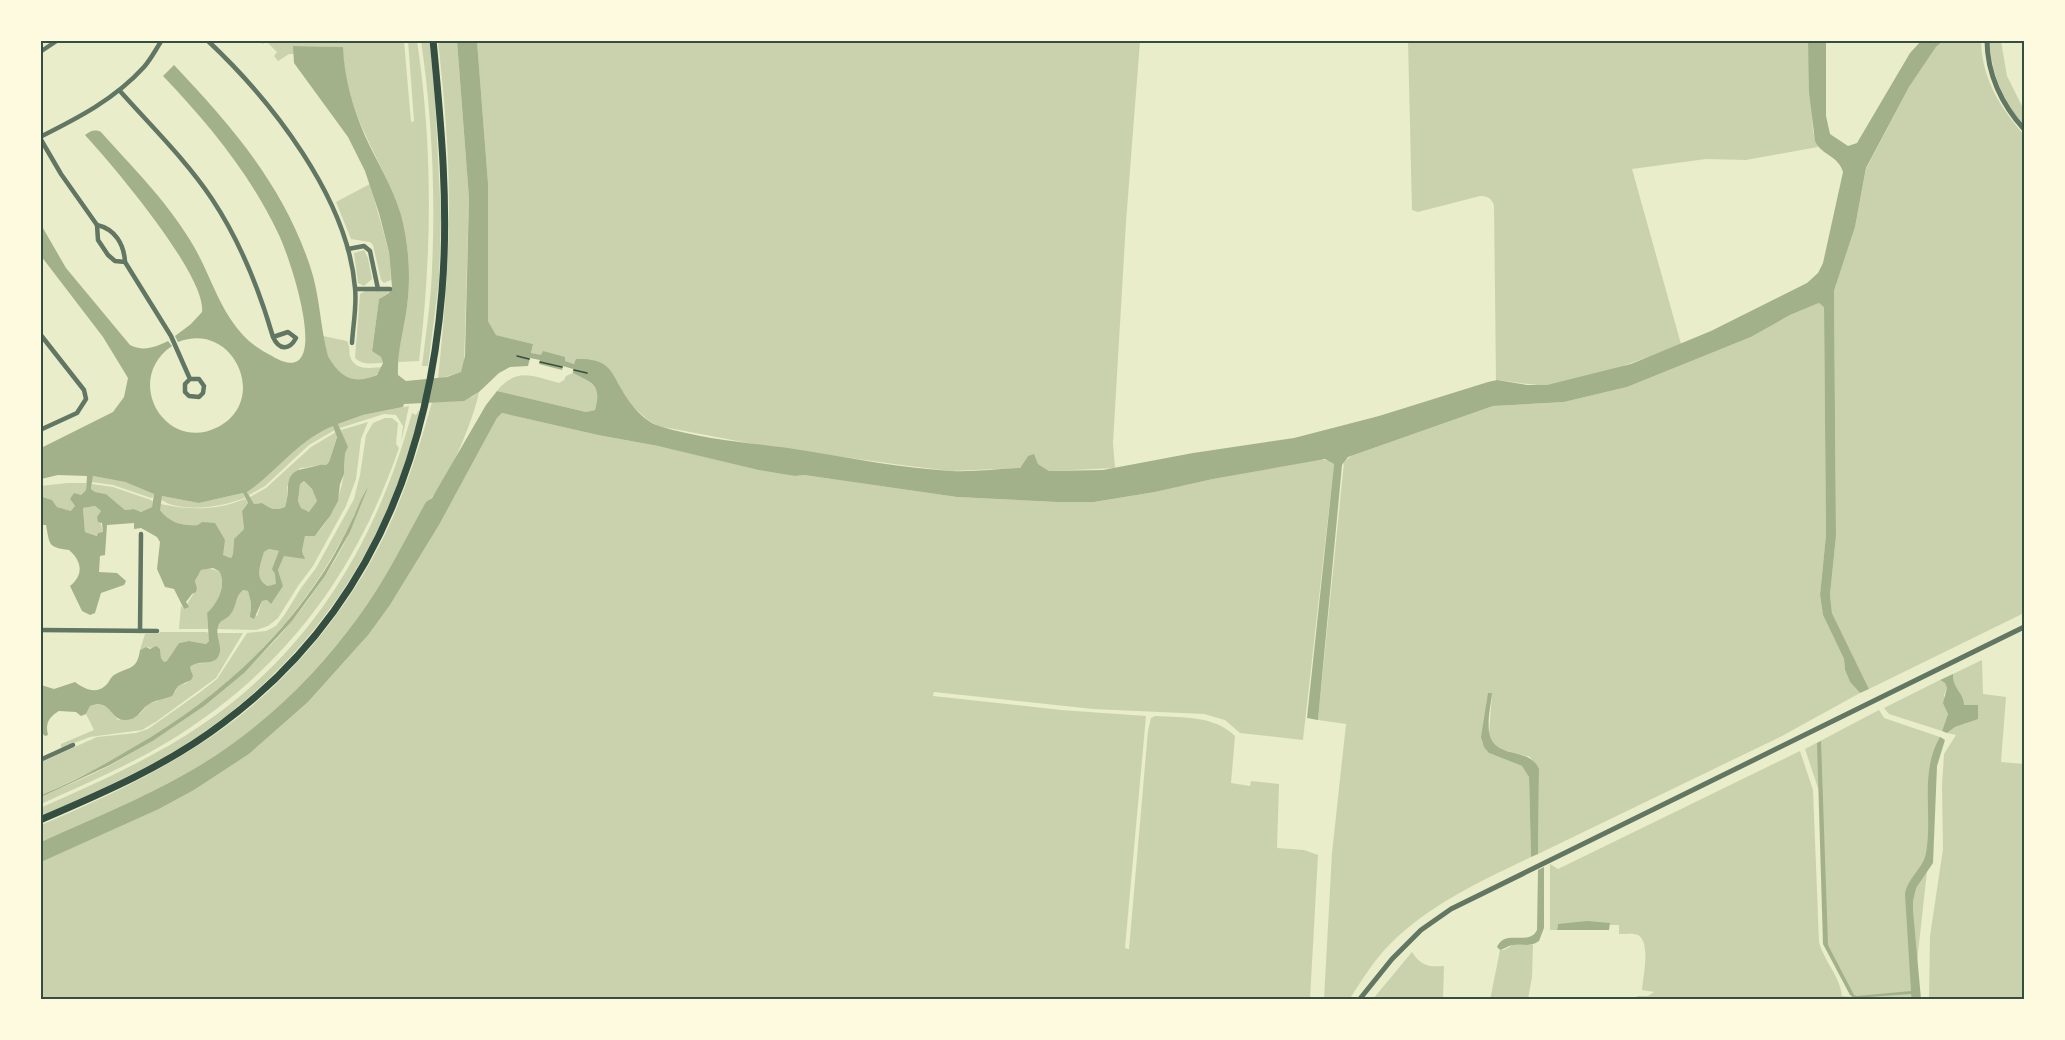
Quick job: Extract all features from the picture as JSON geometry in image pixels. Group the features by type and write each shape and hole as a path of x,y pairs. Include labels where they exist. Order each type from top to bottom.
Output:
{"main road":[{"path":"40,820 136,776 183,750 245,706 295,658 342,599 374,547 403,484 424,411 432,372 442,289 444,204 441,125 433,40"}],"street":[{"path":"40,52 58,40"},
{"path":"125,262 115,261 108,255 98,240 97,225 61,174 40,138 82,116 120,91 145,66 162,40"},
{"path":"207,40 232,64 284,126 308,162 330,204 348,249 356,289 352,343"},
{"path":"1987,40 1992,74 1998,91 2009,111 2025,129"},
{"path":"120,91 174,151 212,198 253,277 273,337 280,347 290,346 296,338 288,332 273,337"},
{"path":"97,225 106,227 118,239 124,252 125,262 171,336 190,379"},
{"path":"348,249 364,246 370,250 378,289"},
{"path":"356,289 390,289"},
{"path":"40,334 84,390 86,399 77,413 40,430"},
{"path":"40,345 46,341"},
{"path":"190,379 199,379 204,386 203,393 199,397 189,396 185,392 186,384 190,379"},
{"path":"140,631 141,534"},
{"path":"1359,999 1392,959 1421,930 1451,909 2025,627"},
{"path":"40,630 157,631"},
{"path":"40,760 73,745"}],"path":[{"path":"517,356 529,359"},
{"path":"540,362 562,367"},
{"path":"574,370 587,373"}],"shaded area":[{"path":"266,41 404,41 411,122 414,121 408,41 417,41 426,120 429,201 426,281 419,361 398,362 409,284 406,238 394,195 353,104 342,47 294,46 294,54 289,54 278,61 274,56 277,52"},
{"path":"421,41 429,41 430,45 441,217 439,281 428,366 422,366 431,288 433,195 431,133"},
{"path":"438,41 457,41 469,198 464,365 462,372 438,379 446,292 449,205 446,123"},
{"path":"457,41 477,41 488,183 488,321 496,335 533,344 531,353 541,355 543,351 565,357 565,361 574,364 576,359 592,360 603,364 612,372 641,415 652,423 677,431 933,470 968,471 1020,468 1028,456 1034,454 1038,464 1049,471 1103,470 1193,453 1294,438 1379,416 1497,380 1527,385 1547,385 1631,364 1711,331 1807,283 1818,273 1823,263 1843,172 1838,162 1821,150 1815,141 1809,92 1808,41 1826,41 1826,116 1830,134 1848,146 1857,143 1910,53 1921,41 1943,41 1936,47 1909,87 1866,168 1855,227 1834,291 1836,536 1830,595 1832,613 1869,689 1860,693 1850,682 1845,670 1844,659 1823,615 1820,595 1826,535 1824,307 1819,303 1790,315 1751,337 1627,387 1564,402 1493,406 1348,457 1342,465 1318,720 1307,718 1334,464 1325,459 1094,502 957,497 759,470 502,413 497,418 439,525 390,605 369,634 308,702 249,754 194,790 159,809 41,862 41,842 114,810 210,759 258,724 302,684 341,640 368,603 426,502 432,498 486,405 497,391 586,412 595,410 597,402 594,386 573,373 573,369 563,366 562,370 539,364 540,360 530,358 528,366 510,367 499,373 479,392 464,401 404,404 403,407 363,415 338,424 348,447 345,453 344,474 338,501 315,536 305,536 302,551 305,559 284,556 278,570 283,586 271,604 267,600 262,601 254,619 250,617 251,603 248,591 243,590 232,612 219,624 217,634 220,652 217,659 197,663 190,667 193,676 191,680 178,686 172,696 151,703 137,716 126,720 117,718 107,707 97,704 90,706 86,714 81,716 76,712 59,711 49,721 48,735 45,736 41,732 41,685 54,689 75,682 85,688 97,690 106,685 114,675 132,667 137,662 140,650 146,647 150,649 156,646 160,649 164,662 179,643 189,641 206,644 209,641 207,613 218,599 222,582 219,571 213,568 201,570 195,581 196,592 186,602 189,607 184,609 174,589 165,587 157,569 160,542 157,537 141,528 134,529 134,523 107,525 105,555 100,556 99,572 117,573 126,581 124,585 101,593 95,613 90,615 82,611 70,586 78,577 79,563 69,550 57,548 51,544 46,525 41,525 40,496 52,500 57,507 71,511 75,506 70,499 74,493 81,495 86,490 87,476 58,475 41,479 41,448 113,412 124,397 128,378 103,337 41,256 40,223 66,268 130,345 145,348 168,341 172,346 157,360 151,377 151,394 157,409 167,422 182,431 199,433 218,427 233,415 241,399 243,382 238,366 229,352 215,342 198,338 178,342 175,336 202,312 199,295 189,273 155,220 85,135 93,131 101,132 159,197 198,253 223,306 238,330 249,341 272,356 291,363 302,356 305,340 304,317 284,246 255,190 227,150 163,76 174,65 235,134 270,183 285,209 310,266 328,356 337,370 348,378 361,379 377,375 383,363 381,357 372,351 379,299 389,293 392,287 389,252 365,171 348,137 294,63 293,46 343,47 347,81 357,115 398,205 406,238 409,284 398,375 406,381 447,377 461,372 465,356 469,198","holes":["333,426 337,437 329,462 326,465 293,473 288,482 285,507 276,509 262,503 254,504 247,492 299,447","93,476 125,482 154,494 152,507 141,512 134,509 125,510 106,494 91,489","304,481 312,489 317,501 309,512 301,508 298,501 300,484","243,493 248,503 242,511 244,529 234,539 231,558 223,555 225,540 215,523 202,522 198,525 187,525 172,521 160,510 162,496 199,503","95,506 101,511 97,517 98,522 102,523 103,532 98,533 97,536 85,532 83,508","269,549 279,551 272,569 276,584 268,586 261,580 259,572 264,552"]},
{"path":"477,41 1140,41 1126,222 1113,443 1115,468 1049,471 1038,464 1034,455 1028,456 1020,468 951,471 769,447 658,426 632,406 623,392 575,364 564,361 565,358 543,352 542,356 531,353 533,344 496,335 488,321 488,183"},
{"path":"1408,41 1808,41 1813,131 1818,147 1746,160 1706,159 1632,169 1681,344 1615,369 1580,379 1547,385 1496,380 1494,205 1489,198 1480,196 1418,212 1412,210"},
{"path":"1943,41 1981,41 1985,68 1994,92 2007,114 2024,135 2024,613 1869,689 1832,613 1830,595 1836,536 1834,291 1855,227 1866,169 1909,87 1936,47"},
{"path":"1989,41 2001,41 2007,76 2024,110 2024,125 2016,116 1999,86"},
{"path":"370,184 389,252 391,280 384,283 381,280 373,245 370,242 351,239 336,202"},
{"path":"364,250 372,279 364,286 358,283 354,253"},
{"path":"365,291 391,291 379,299 372,350 381,357 383,363 365,363 355,358 360,294"},
{"path":"1819,303 1824,306 1826,535 1820,595 1823,615 1844,659 1845,670 1850,682 1860,693 1782,736 1538,854 1539,769 1530,757 1500,749 1494,745 1489,734 1492,693 1488,693 1489,753 1522,766 1529,777 1531,857 1457,894 1405,930 1379,957 1349,1000 1324,999 1332,853 1346,724 1318,720 1344,462 1351,456 1493,406 1564,402 1627,387 1751,337 1790,315"},
{"path":"323,336 347,341 350,356 355,364 368,368 382,367 373,377 360,380 339,373 327,353"},
{"path":"573,373 588,380 598,390 595,410 586,412 497,391 504,383 518,376 533,376 559,383"},
{"path":"479,392 466,434 442,483 426,503 368,603 341,640 302,684 258,724 210,759 114,810 41,842 41,825 88,805 178,758 221,730 274,686 321,635 361,578 378,548 404,489 432,402 472,397"},
{"path":"409,406 401,443 403,426 396,415 384,414 340,428 338,424 363,415"},
{"path":"419,410 416,430 408,455 375,535 335,601 287,661 229,713 179,748 121,779 41,816 40,808 103,780 184,737 242,694 277,662 336,588 380,505 412,413 416,415"},
{"path":"502,413 795,476 804,475 957,497 1094,502 1310,461 1326,460 1334,464 1303,740 1240,733 1225,720 1204,714 1093,709 934,692 933,696 1061,710 1146,716 1125,948 1129,949 1151,718 1155,716 1177,717 1208,721 1235,736 1231,783 1250,786 1251,781 1279,784 1277,848 1304,850 1318,855 1310,999 41,999 40,862 159,809 194,790 249,754 308,702 369,634 390,605 439,525 497,418"},
{"path":"392,418 398,423 396,444 399,448 382,494 338,577 312,615 282,650 249,682 212,712 171,740 123,766 41,804 41,797 94,774 169,730 222,690 271,645 293,620 333,563 350,531 366,488 340,542 310,591 275,635 235,674 192,710 145,741 95,769 41,795 41,762 97,737 136,733 148,729 217,679 247,633 266,631 276,626 316,568 354,499 366,435 373,423"},
{"path":"368,422 361,439 356,479 346,506 313,566 278,618 268,626 256,630 217,629 222,619 231,614 243,590 248,591 251,603 250,612 257,616 262,601 267,600 283,586 278,570 284,556 304,555 302,551 305,535 315,536 324,525 337,500 342,486 345,457 341,430"},
{"path":"333,425 335,430 309,445 265,486 249,495 247,491 308,439"},
{"path":"336,432 337,436 329,462 326,465 300,468 287,487 285,507 276,509 262,503 254,504 250,497 266,488 311,447"},
{"path":"93,476 125,482 154,494 151,498 113,485 92,482"},
{"path":"304,481 312,489 317,501 309,513 301,508 298,501 300,484"},
{"path":"86,483 86,490 81,495 70,499 75,506 74,510 57,507 52,500 41,496 40,486"},
{"path":"92,484 113,487 151,500 152,507 141,512 134,509 125,510 106,494 91,489"},
{"path":"368,487 350,532 325,576 292,621 244,673 204,706 154,740 110,765 41,797 100,767 162,730 238,672 282,627 321,576 339,546"},
{"path":"243,493 245,498 210,507 182,507 161,500 162,496 199,503"},
{"path":"245,499 248,503 242,511 244,529 234,539 231,558 223,555 198,525 177,523 160,510 160,504 202,508 223,506"},
{"path":"95,506 101,511 99,517 103,532 98,536 85,532 83,508"},
{"path":"269,549 279,551 276,585 268,586 261,580 259,572 264,552"},
{"path":"207,568 219,571 222,582 218,599 207,613 208,629 179,629 181,606 184,609 197,588 195,581 201,570"},
{"path":"206,632 209,633 209,641 206,644 189,641 179,643 167,662 164,662 160,649 146,647 140,650 145,634"},
{"path":"217,633 243,633 216,678 142,730 90,737 61,748 61,744 94,730 86,714 90,706 103,705 118,720 140,714 148,704 176,691 177,686 187,683 192,672 190,667 210,661 220,654"},
{"path":"1982,660 1983,694 2006,697 2001,762 2024,764 2024,999 1929,1000 1930,936 1943,849 1944,754 1956,735 1947,733 1967,723 1964,706 1952,680 1953,674"},
{"path":"1953,674 1954,683 1964,705 1978,705 1978,719 1955,727 1947,733 1942,731 1948,714 1943,703 1947,688 1940,680"},
{"path":"1940,680 1947,688 1944,695 1948,714 1942,731 1889,714 1884,708"},
{"path":"1488,693 1492,693 1488,726 1494,743 1506,751 1529,758 1539,769 1538,854 1531,857 1529,777 1522,766 1489,753 1484,747 1481,737"},
{"path":"1879,710 1884,718 1943,738 1936,747 1928,862 1916,971 1916,999 1637,999 1637,996 1648,996 1654,992 1642,990 1645,952 1642,939 1638,935 1619,934 1619,925 1610,924 1558,924 1557,930 1550,930 1550,864 1558,869 1800,751 1813,790 1819,942 1841,989 1842,996 1854,997 1827,945 1822,800 1805,749"},
{"path":"1940,737 1945,740 1937,766 1933,863 1916,888 1913,901 1921,999 1912,999 1911,994 1854,998 1850,995 1823,944 1817,743 1821,741 1828,945 1854,995 1857,996 1911,991 1905,894 1926,853 1928,779 1934,751"},
{"path":"1544,867 1544,928 1539,941 1530,945 1512,945 1500,950 1497,947 1506,939 1528,937 1537,930 1538,870"},
{"path":"1587,921 1610,923 1609,930 1557,930 1558,924"},
{"path":"1513,945 1533,945 1532,977 1528,999 1490,1000 1500,950"},
{"path":"1412,952 1425,965 1444,966 1443,999 1373,999"}]}
